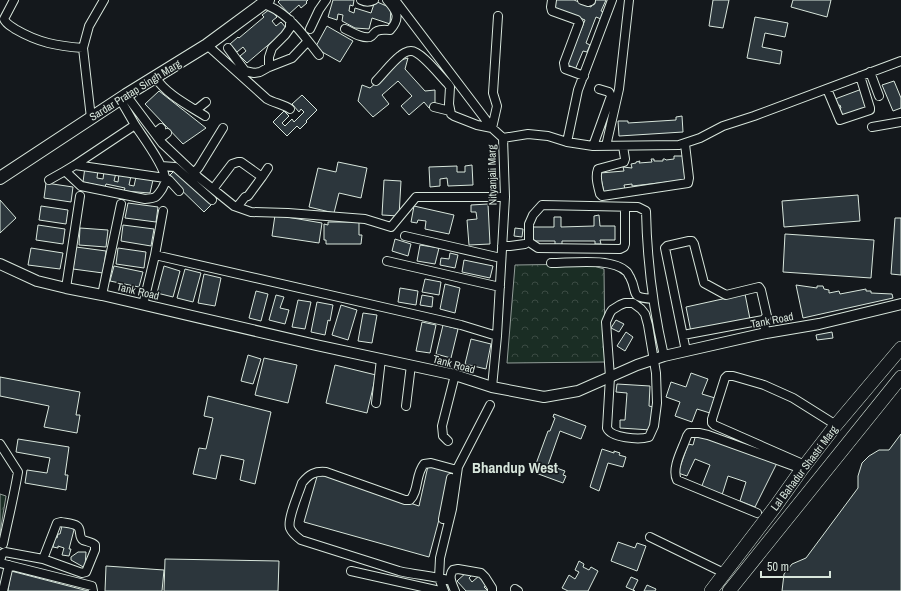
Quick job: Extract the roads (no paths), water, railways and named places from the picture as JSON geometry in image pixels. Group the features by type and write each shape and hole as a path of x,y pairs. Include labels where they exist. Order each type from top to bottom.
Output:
{"main road":[{"name":"Sardar Pratap Singh Marg","path":"0,178 123,97 207,45 266,2"},
{"name":"Lal Bahadur Shastri Marg","path":"711,591 836,426 901,348"},
{"name":"Lal Bahadur Shastri Marg","path":"735,588 901,377"}],"street":[{"path":"14,0 4,19 6,23 24,34 44,42 61,46 84,48"},
{"path":"91,118 84,48 90,26 104,0"},
{"path":"310,29 319,10 326,0"},
{"path":"361,0 372,2 374,0"},
{"path":"345,29 363,37 369,37 376,31 390,30 395,25 398,16 388,0"},
{"name":"Nityanjali Marg","path":"395,0 492,128 503,138 505,197 498,336 492,387"},
{"path":"552,0 552,11 577,20 579,23 564,66 565,69 584,76"},
{"path":"582,0 588,2 591,0"},
{"path":"567,142 578,90 612,0"},
{"path":"606,146 619,89 629,0"},
{"path":"266,2 290,20 319,55"},
{"path":"376,81 400,56 411,51 416,53 422,57 450,87 449,104 451,114 477,125 492,128 497,106 494,93 498,16"},
{"path":"269,67 269,57 272,48 290,28 290,20"},
{"path":"228,48 245,71 254,73 260,72 292,58 308,42"},
{"path":"207,45 267,99 290,109"},
{"path":"503,138 528,134 548,136 567,142 593,146 679,146 700,138 723,126 754,116 870,72 900,63"},
{"path":"870,72 879,96"},
{"path":"827,89 840,120 870,110 860,76"},
{"path":"155,77 161,86 171,94 205,116"},
{"path":"593,146 611,96 609,92 599,89"},
{"path":"66,172 81,186 145,199 154,198 158,194 165,182 164,171 135,125 123,97"},
{"path":"123,97 161,133 194,173 234,206 251,212 288,213 365,219 391,227 416,197 505,197"},
{"path":"196,110 206,102"},
{"path":"434,107 450,111"},
{"path":"872,127 901,122"},
{"path":"49,180 66,172 135,125"},
{"path":"194,173 199,168 223,128"},
{"path":"623,146 624,162 598,170 597,172 596,175 600,194 602,196 688,183 689,178 685,144"},
{"path":"213,189 232,164 238,162 241,162 262,177"},
{"path":"75,165 165,178 170,180 179,191"},
{"path":"161,166 175,167 212,200"},
{"path":"237,207 245,197 248,196 268,168"},
{"path":"66,288 80,196"},
{"path":"102,295 121,204"},
{"path":"624,207 625,244 624,247 620,249 538,248 529,242 529,224 533,215 542,205 638,207 646,211 653,299 664,356"},
{"path":"143,304 164,211"},
{"path":"405,236 501,258"},
{"path":"683,335 762,320 767,316 759,287 726,295 704,283 692,241 667,246 665,248 686,351"},
{"path":"502,246 525,244"},
{"path":"155,255 461,325 498,336"},
{"path":"387,261 500,287"},
{"path":"551,263 605,262 612,264 627,272 636,296 653,299"},
{"name":"Tank Road","path":"0,264 37,281 143,304 316,345 455,375 492,387 544,397 578,391 664,356 819,324 901,304"},
{"path":"625,303 634,303 641,308 645,314 656,373 657,403 654,426 649,437 629,438 608,431 610,377 606,322 610,313 615,308 625,303"},
{"path":"762,320 766,334"},
{"path":"376,403 381,359"},
{"path":"406,406 411,366"},
{"path":"448,441 443,436 442,426 455,375"},
{"path":"804,467 712,423 712,418 725,378 727,376 733,376 764,385 793,398 836,426"},
{"path":"443,519 455,470 458,467 490,405"},
{"path":"757,513 677,480 675,476 675,468 689,433 708,435 804,467"},
{"path":"0,444 18,472 2,544"},
{"path":"451,581 399,571 301,540 290,528 290,517 302,483 318,471 326,472 406,500 410,500 414,496 420,469 424,464 431,463 455,470"},
{"path":"444,591 439,578 440,558 452,509 455,470"},
{"path":"43,559 57,523 61,522 77,526 80,529 82,539 95,545 95,550 86,572 82,573 43,559 5,552 2,554 0,562 92,586 93,591"},
{"path":"650,537 724,574 735,588"},
{"path":"3,591 9,565"},
{"path":"454,591 450,574 453,570 458,569 481,573 492,588 492,591"},
{"path":"351,571 440,591"}],"district":[{"name":"Bhandup West","path":"515,468"}]}
